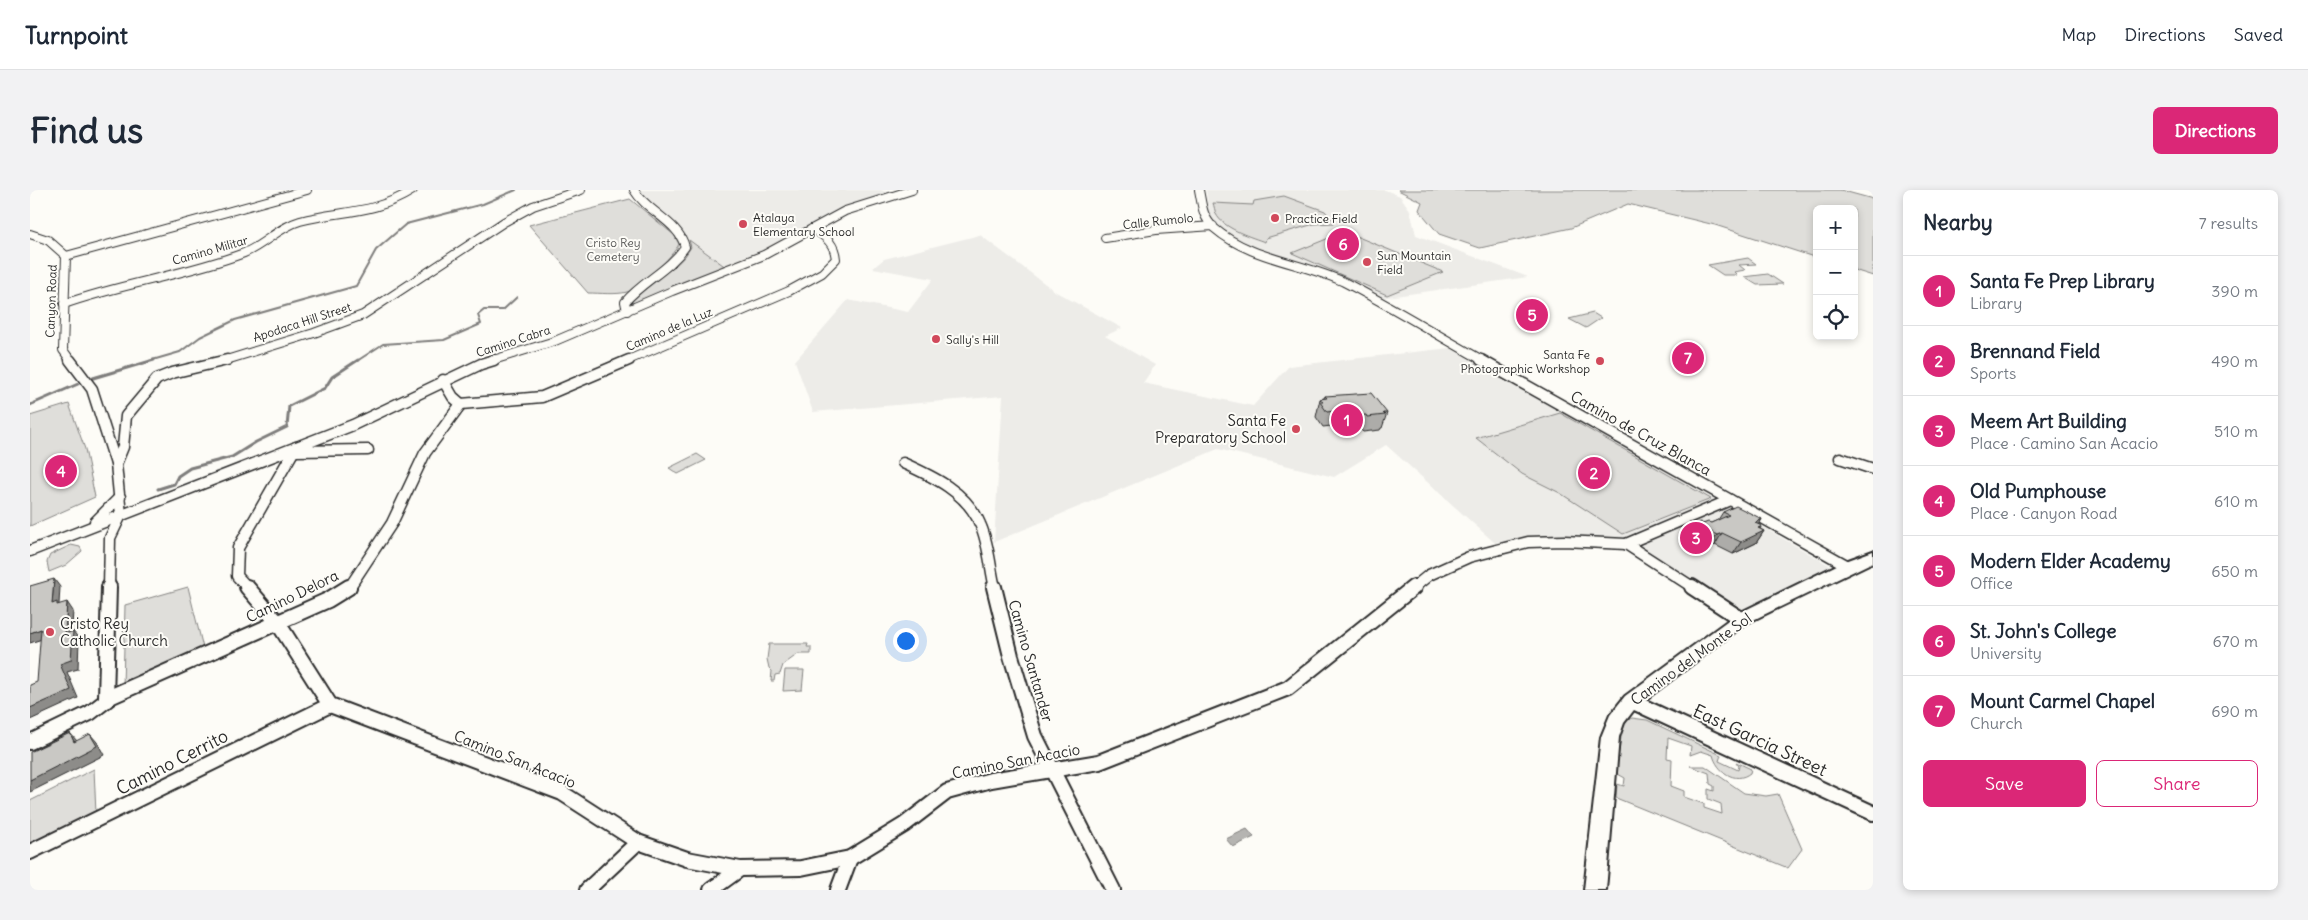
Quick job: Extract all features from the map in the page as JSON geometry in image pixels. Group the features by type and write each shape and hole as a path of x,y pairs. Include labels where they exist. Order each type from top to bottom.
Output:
{"street":[{"name":"Canyon Road","path":"121,515 116,464 92,389 63,350 66,256 307,190"},
{"name":"Camino Militar","path":"64,304 125,283 194,268 244,253 262,246 289,226 299,222 360,213 385,206 413,190"},
{"name":"Apodaca Hill Street","path":"116,464 123,447 126,416 157,379 172,373 214,364 314,333 363,315 504,222 533,206 581,190"},
{"path":"627,310 625,302 633,293 664,270 685,248 685,243 680,235 642,202 634,190"},
{"name":"Camino Cabra","path":"121,515 296,449 382,412 442,380 498,357 555,341 755,259 845,211 912,190"},
{"name":"Camino de Cruz Blanca","path":"1199,190 1203,214 1213,226 1234,242 1343,282 1848,566"},
{"name":"Calle Rumolo","path":"1105,238 1156,230 1213,226"},
{"name":"Camino de la Luz","path":"461,404 467,405 542,397 789,291 822,274 836,259 834,249 823,234 812,229"},
{"path":"30,234 48,240 66,256"},
{"path":"442,380 461,404"},
{"name":"Camino Delora","path":"30,742 90,713 98,708 106,698 278,623 334,597 352,585 377,542 392,523 425,453 461,404"},
{"path":"330,705 278,623 236,576 238,548 296,449 368,450"},
{"path":"1840,458 1873,469"},
{"name":"Camino Santander","path":"903,462 957,493 975,512 980,525 1019,688 1043,757 1052,769 1114,890"},
{"path":"87,528 104,515 120,497"},
{"name":"Camino San Acacio","path":"330,705 562,792 638,842 687,859 740,869 801,868 850,858 904,825 947,792 991,780 1099,762 1288,688 1429,575 1455,561 1528,542 1564,541 1626,544 1730,500"},
{"path":"30,551 121,515"},
{"path":"106,698 110,538 121,515"},
{"path":"1626,544 1741,619"},
{"name":"Camino del Monte Sol","path":"1594,890 1610,737 1616,720 1631,701 1741,619 1848,566 1873,556"},
{"name":"East Garcia Street","path":"1631,701 1873,813"},
{"name":"Camino Cerrito","path":"30,852 330,705"},
{"path":"587,890 638,842"},
{"path":"838,890 850,858"},
{"path":"711,890 740,869"}],"shaded area":[{"name":"Atalaya Elementary School","path":"640,190 880,190 891,193 841,209 763,252 727,268 689,240 682,231 640,195"},
{"path":"1206,190 1385,190 1400,196 1410,210 1416,235 1528,277 1381,298 1340,274 1272,255 1227,233 1212,218 1208,210"},
{"name":"Santa Fe Preparatory School","path":"980,235 1056,292 1122,328 1105,336 1155,365 1143,383 1253,406 1289,366 1450,348 1831,566 1739,611 1625,537 1539,536 1495,543 1386,445 1334,477 1218,449 994,542 1003,396 813,412 795,361 848,300 908,312 933,279 873,268 884,259"},
{"path":"1247,829 1254,837 1233,847 1226,839"}],"green space":[{"path":"1398,190 1840,190 1873,199 1873,276 1858,271 1858,205 1813,205 1813,257 1715,225 1628,204 1571,228 1480,248 1439,234 1419,210 1422,202"},
{"name":"Practice Field","path":"1284,196 1325,211 1335,223 1314,224 1266,238 1265,242 1236,231 1224,223 1216,214 1213,203 1253,205 1254,201"},
{"name":"Cristo Rey Cemetery","path":"630,199 674,235 679,244 656,271 627,292 613,294 588,293 529,225"},
{"name":"Sun Mountain Field","path":"1344,232 1443,272 1387,295 1292,253"},
{"path":"689,240 727,268 638,303 630,302 643,288 685,256 691,247"},
{"path":"1748,258 1756,264 1739,265 1745,270 1734,272 1737,275 1723,275 1708,265"},
{"path":"1768,274 1783,284 1757,285 1744,277"},
{"path":"1593,313 1601,318 1586,328 1569,319"},
{"path":"69,404 85,449 95,497 30,526 30,416"},
{"path":"1560,413 1711,499 1623,534 1560,493 1522,474 1476,438"},
{"path":"697,454 706,460 678,474 669,468"},
{"path":"71,545 80,547 82,551 66,565 49,572 47,562 50,555"},
{"path":"188,587 204,652 123,687 125,605"},
{"path":"769,644 808,644 807,647 811,647 811,654 798,654 783,665 780,674 775,675 774,681 771,681 772,671 769,668 767,659"},
{"path":"785,670 804,670 802,690 783,691"},
{"path":"1632,718 1647,720 1721,755 1719,761 1738,770 1739,766 1736,762 1751,769 1750,773 1744,776 1733,777 1718,766 1713,755 1701,751 1690,755 1691,746 1668,738 1667,758 1672,759 1671,786 1684,791 1684,797 1704,804 1704,808 1722,814 1721,804 1708,799 1708,789 1714,791 1714,786 1710,784 1709,773 1690,766 1705,766 1744,793 1766,796 1778,794 1802,849 1788,868 1616,798 1617,784 1624,786 1625,778 1616,773 1623,723"},
{"path":"94,769 96,814 30,845 30,801"}],"building":[{"path":"1371,393 1387,413 1383,413 1385,415 1367,417 1366,415 1339,416 1335,411 1327,412 1320,402 1323,402 1320,399 1327,398 1325,396"},
{"path":"1736,506 1762,519 1755,523 1762,526 1758,528 1764,531 1741,542 1722,533 1717,535 1705,529 1698,533 1688,527 1700,522 1703,524 1711,523 1729,515 1723,512"},
{"path":"54,579 52,604 57,602 57,605 67,602 65,634 73,631 71,660 60,664 71,690 30,708 30,685 37,682 41,629 30,633 30,586"},
{"path":"70,733 74,742 90,734 97,746 30,780 30,752"}],"waterway":[{"path":"149,361 180,352 200,337 235,320 356,286 376,250 406,224 483,204 516,190"},
{"path":"357,361 383,344 444,340 481,324 478,315 484,310 503,310 517,297"},
{"path":"93,378 154,360"},
{"path":"158,489 174,484 178,476 190,468 232,457 256,442 287,427 289,406 325,388 332,377 358,360"},
{"path":"30,405 78,384"}],"place":[{"name":"Practice Field","path":"1275,218"},
{"name":"Atalaya Elementary School","path":"743,224"},
{"name":"St. John's College","path":"1343,244"},
{"name":"Sun Mountain Field","path":"1367,262"},
{"name":"Modern Elder Academy","path":"1532,315"},
{"name":"Sally's Hill","path":"936,339"},
{"name":"Mount Carmel Chapel","path":"1688,358"},
{"name":"Santa Fe Photographic Workshop","path":"1600,361"},
{"name":"Santa Fe Prep Library","path":"1347,420"},
{"name":"Santa Fe Preparatory School","path":"1296,429"},
{"name":"Old Pumphouse","path":"61,471"},
{"name":"Brennand Field","path":"1594,473"},
{"name":"Meem Art Building","path":"1696,538"},
{"name":"Cristo Rey Catholic Church","path":"50,632"}]}
